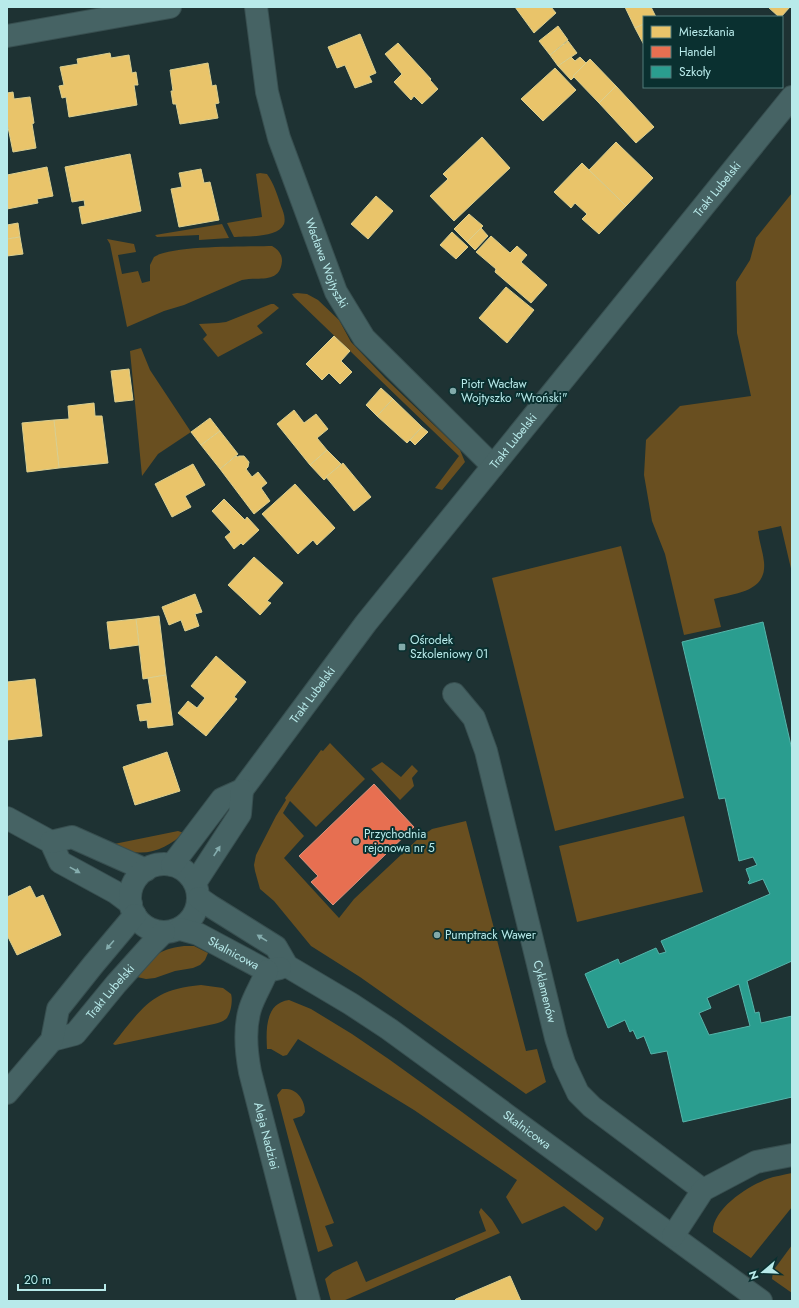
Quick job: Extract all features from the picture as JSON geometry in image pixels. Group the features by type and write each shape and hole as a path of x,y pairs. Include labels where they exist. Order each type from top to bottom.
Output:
{"street":[{"path":"7,36 170,7"},
{"name":"Wacława Wojtyszki","path":"256,7 267,92 279,138 336,292 364,338 493,466"},
{"name":"Trakt Lubelski","path":"172,865 222,799 242,790 354,639 792,97"},
{"name":"Cyklamenów","path":"454,694 474,718 486,751 556,1038 564,1063 578,1092 592,1107 703,1190"},
{"path":"197,890 240,814 242,790"},
{"path":"7,818 51,842 60,862 115,892 133,910"},
{"path":"51,842 72,837 146,870"},
{"path":"172,865 185,872 197,890 198,907 191,920 172,930 153,930 138,920 133,910 130,897 133,885 138,877 146,870 156,866 172,865"},
{"name":"Skalnicowa","path":"197,890 212,907 276,947 277,968"},
{"path":"7,1093 52,1040 58,1009 93,965 133,910"},
{"name":"Trakt Lubelski","path":"52,1040 75,1034 116,984 151,945 172,930"},
{"name":"Skalnicowa","path":"172,930 198,934 277,968 351,1004 389,1029 761,1301"},
{"name":"Aleja Nadziei","path":"277,968 250,1009 246,1034 247,1055 309,1301"},
{"path":"673,1236 703,1190 756,1162 792,1154"}],"shaded area":[{"path":"256,174 267,174 277,193 285,219 284,224 281,229 269,234 234,237 227,223 262,217"},
{"path":"792,193 792,573 781,526 758,531 764,562 764,572 761,580 748,590 714,599 721,627 684,635 665,554 652,521 644,475 646,440 680,406 751,396 737,333 736,282 750,260 756,238"},
{"path":"222,224 229,238 199,240 199,235 157,237 155,235"},
{"path":"107,239 134,244 136,252 118,255 122,274 138,271 142,283 150,281 150,265 154,257 163,253 177,250 210,247 272,246 279,252 282,261 280,269 273,277 242,280 127,327 110,244"},
{"path":"292,294 307,294 318,300 339,320 351,342 385,378 460,450 465,462 442,490 435,488 459,456"},
{"path":"274,304 279,308 257,326 263,333 218,357 203,339 207,335 199,324 226,322"},
{"path":"141,348 150,370 191,432 158,454 142,476 130,351"},
{"path":"621,546 684,798 555,831 492,578"},
{"path":"330,743 365,779 316,827 290,801 283,813 304,836 284,858 339,918 354,899 419,838 432,829 466,821 526,1051 537,1049 546,1082 526,1094 360,977 311,946 274,901 260,889 254,865 256,855 286,800 285,798 321,750 323,751"},
{"path":"382,762 401,777 412,765 418,771 412,778 414,786 400,800 371,769"},
{"path":"684,816 703,892 577,922 559,846"},
{"path":"178,831 184,833 167,845 148,852 141,853 131,851 114,844"},
{"path":"184,946 194,946 208,953 205,960 200,965 193,968 175,971 155,978 146,979 137,977 156,955 167,950"},
{"path":"201,985 223,988 231,994 232,1000 229,1014 222,1022 115,1045 113,1044 132,1020 150,1002 171,991 184,987"},
{"path":"289,1000 311,1009 352,1034 462,1112 604,1218 600,1227 596,1231 564,1206 522,1224 506,1197 517,1180 414,1110 298,1039 287,1055 283,1056 271,1049 267,1049 267,1026 271,1012 275,1006 281,1002"},
{"path":"282,1089 287,1089 298,1094 304,1104 305,1112 302,1116 293,1119 334,1223 325,1226 333,1246 318,1252 277,1095"},
{"path":"792,1173 792,1207 751,1258 713,1232 714,1223 718,1215 741,1193 759,1182 776,1176"},
{"path":"481,1208 492,1220 500,1233 343,1301 331,1301 325,1279 333,1272 357,1261 366,1282 486,1231 479,1212"},
{"path":"792,1245 792,1293 772,1279 773,1271"}],"building: Mieszkania":[{"path":"515,7 551,7 556,13 534,33"},
{"path":"625,7 651,7 656,16 643,16 643,24 635,28"},
{"path":"768,7 790,7 782,16 778,16"},
{"path":"643,24 643,43 635,28"},
{"path":"558,26 568,40 550,55 539,41"},
{"path":"360,34 376,73 369,76 372,82 355,88 345,65 337,68 328,47"},
{"path":"568,41 577,53 558,66 550,55"},
{"path":"398,43 431,79 430,80 438,89 422,104 414,96 411,100 394,82 402,74 385,54"},
{"path":"110,53 111,58 129,55 132,73 136,72 138,85 134,85 137,105 69,117 66,97 62,98 59,86 64,85 60,67 78,64 77,59"},
{"path":"571,57 575,61 580,57 586,63 571,80 558,66"},
{"path":"590,59 616,86 599,103 573,76"},
{"path":"208,63 212,86 216,85 219,103 215,104 218,118 180,124 176,104 173,104 170,70"},
{"path":"555,68 576,90 543,121 521,99"},
{"path":"616,86 654,127 636,143 599,103"},
{"path":"13,92 14,99 30,97 36,148 13,152 8,127 7,128 7,93"},
{"path":"482,137 510,168 454,221 430,196 448,179 443,174"},
{"path":"616,142 653,178 626,206 589,170"},
{"path":"130,154 141,211 82,224 79,207 85,206 84,200 72,202 65,167"},
{"path":"582,163 626,206 599,234 582,219 587,214 575,203 571,208 554,192"},
{"path":"47,167 53,196 37,199 38,203 7,209 7,175"},
{"path":"201,169 204,183 210,182 219,220 179,227 171,189 182,187 179,173"},
{"path":"376,196 393,211 368,239 351,224"},
{"path":"469,214 483,226 467,242 454,229"},
{"path":"18,223 20,237 7,239 7,225"},
{"path":"481,228 488,236 475,250 467,242"},
{"path":"452,232 468,247 456,259 440,245"},
{"path":"491,236 510,253 517,246 527,255 521,262 547,285 531,303 495,272 496,269 476,252"},
{"path":"20,237 23,254 7,256 7,239"},
{"path":"506,287 534,310 507,343 479,318"},
{"path":"334,336 350,351 341,361 352,372 340,384 329,373 322,380 306,364"},
{"path":"129,369 133,400 115,402 111,371"},
{"path":"381,388 393,399 377,416 366,405"},
{"path":"393,399 422,427 407,443 377,416"},
{"path":"94,403 95,416 102,416 108,463 59,468 54,420 69,419 68,406"},
{"path":"294,410 304,423 316,414 328,429 317,438 327,450 310,465 277,424"},
{"path":"210,418 220,431 201,445 191,432"},
{"path":"54,420 59,468 27,472 22,423"},
{"path":"422,427 428,432 415,445 410,440"},
{"path":"220,431 238,454 220,469 201,445"},
{"path":"327,450 341,464 324,480 310,465"},
{"path":"236,456 244,456 249,462 246,469 252,477 258,472 267,483 261,488 270,501 254,514 220,469"},
{"path":"343,463 371,497 354,511 326,477"},
{"path":"193,464 205,485 185,496 191,507 172,517 155,484"},
{"path":"295,484 335,528 317,545 313,540 298,554 262,514"},
{"path":"224,499 245,520 247,517 259,530 243,545 241,543 234,549 225,537 231,532 212,511"},
{"path":"254,557 283,583 267,601 271,603 260,615 228,585"},
{"path":"195,594 202,612 195,614 199,626 185,631 181,620 169,625 162,607"},
{"path":"159,616 166,675 143,679 136,619"},
{"path":"136,619 139,645 110,649 107,622"},
{"path":"216,656 246,682 234,697 237,699 206,736 178,713 188,701 197,708 205,698 191,686"},
{"path":"166,675 173,725 148,728 147,720 140,721 137,705 152,703 148,678"},
{"path":"35,679 42,736 7,740 7,682"},
{"path":"167,752 180,791 135,805 123,767"},
{"path":"30,886 36,898 43,895 61,935 17,955 7,935 7,897"},
{"path":"510,1276 521,1301 454,1301 456,1299"}],"building: Handel":[{"name":"Przychodnia rejonowa nr 5","path":"374,784 414,827 333,905 311,882 318,876 299,856"}],"building: Szkoły":[{"path":"763,622 792,750 792,961 747,981 755,1013 759,1012 761,1023 792,1016 792,1097 683,1122 667,1051 651,1054 644,1036 637,1039 633,1030 630,1032 625,1020 608,1028 585,974 618,959 620,964 656,948 659,954 666,952 661,941 770,894 763,879 749,884 748,882 750,880 746,869 757,865 753,857 739,861 725,798 719,799 682,642","holes":["739,984 750,1026 709,1035 699,1013 711,1008 707,998"]}],"place":[{"name":"Piotr Wacław Wojtyszko \"Wroński\"","path":"453,391"},
{"name":"Ośrodek Szkoleniowy 01","path":"402,647"},
{"name":"Przychodnia rejonowa nr 5","path":"356,841"},
{"name":"Pumptrack Wawer","path":"437,935"}]}
